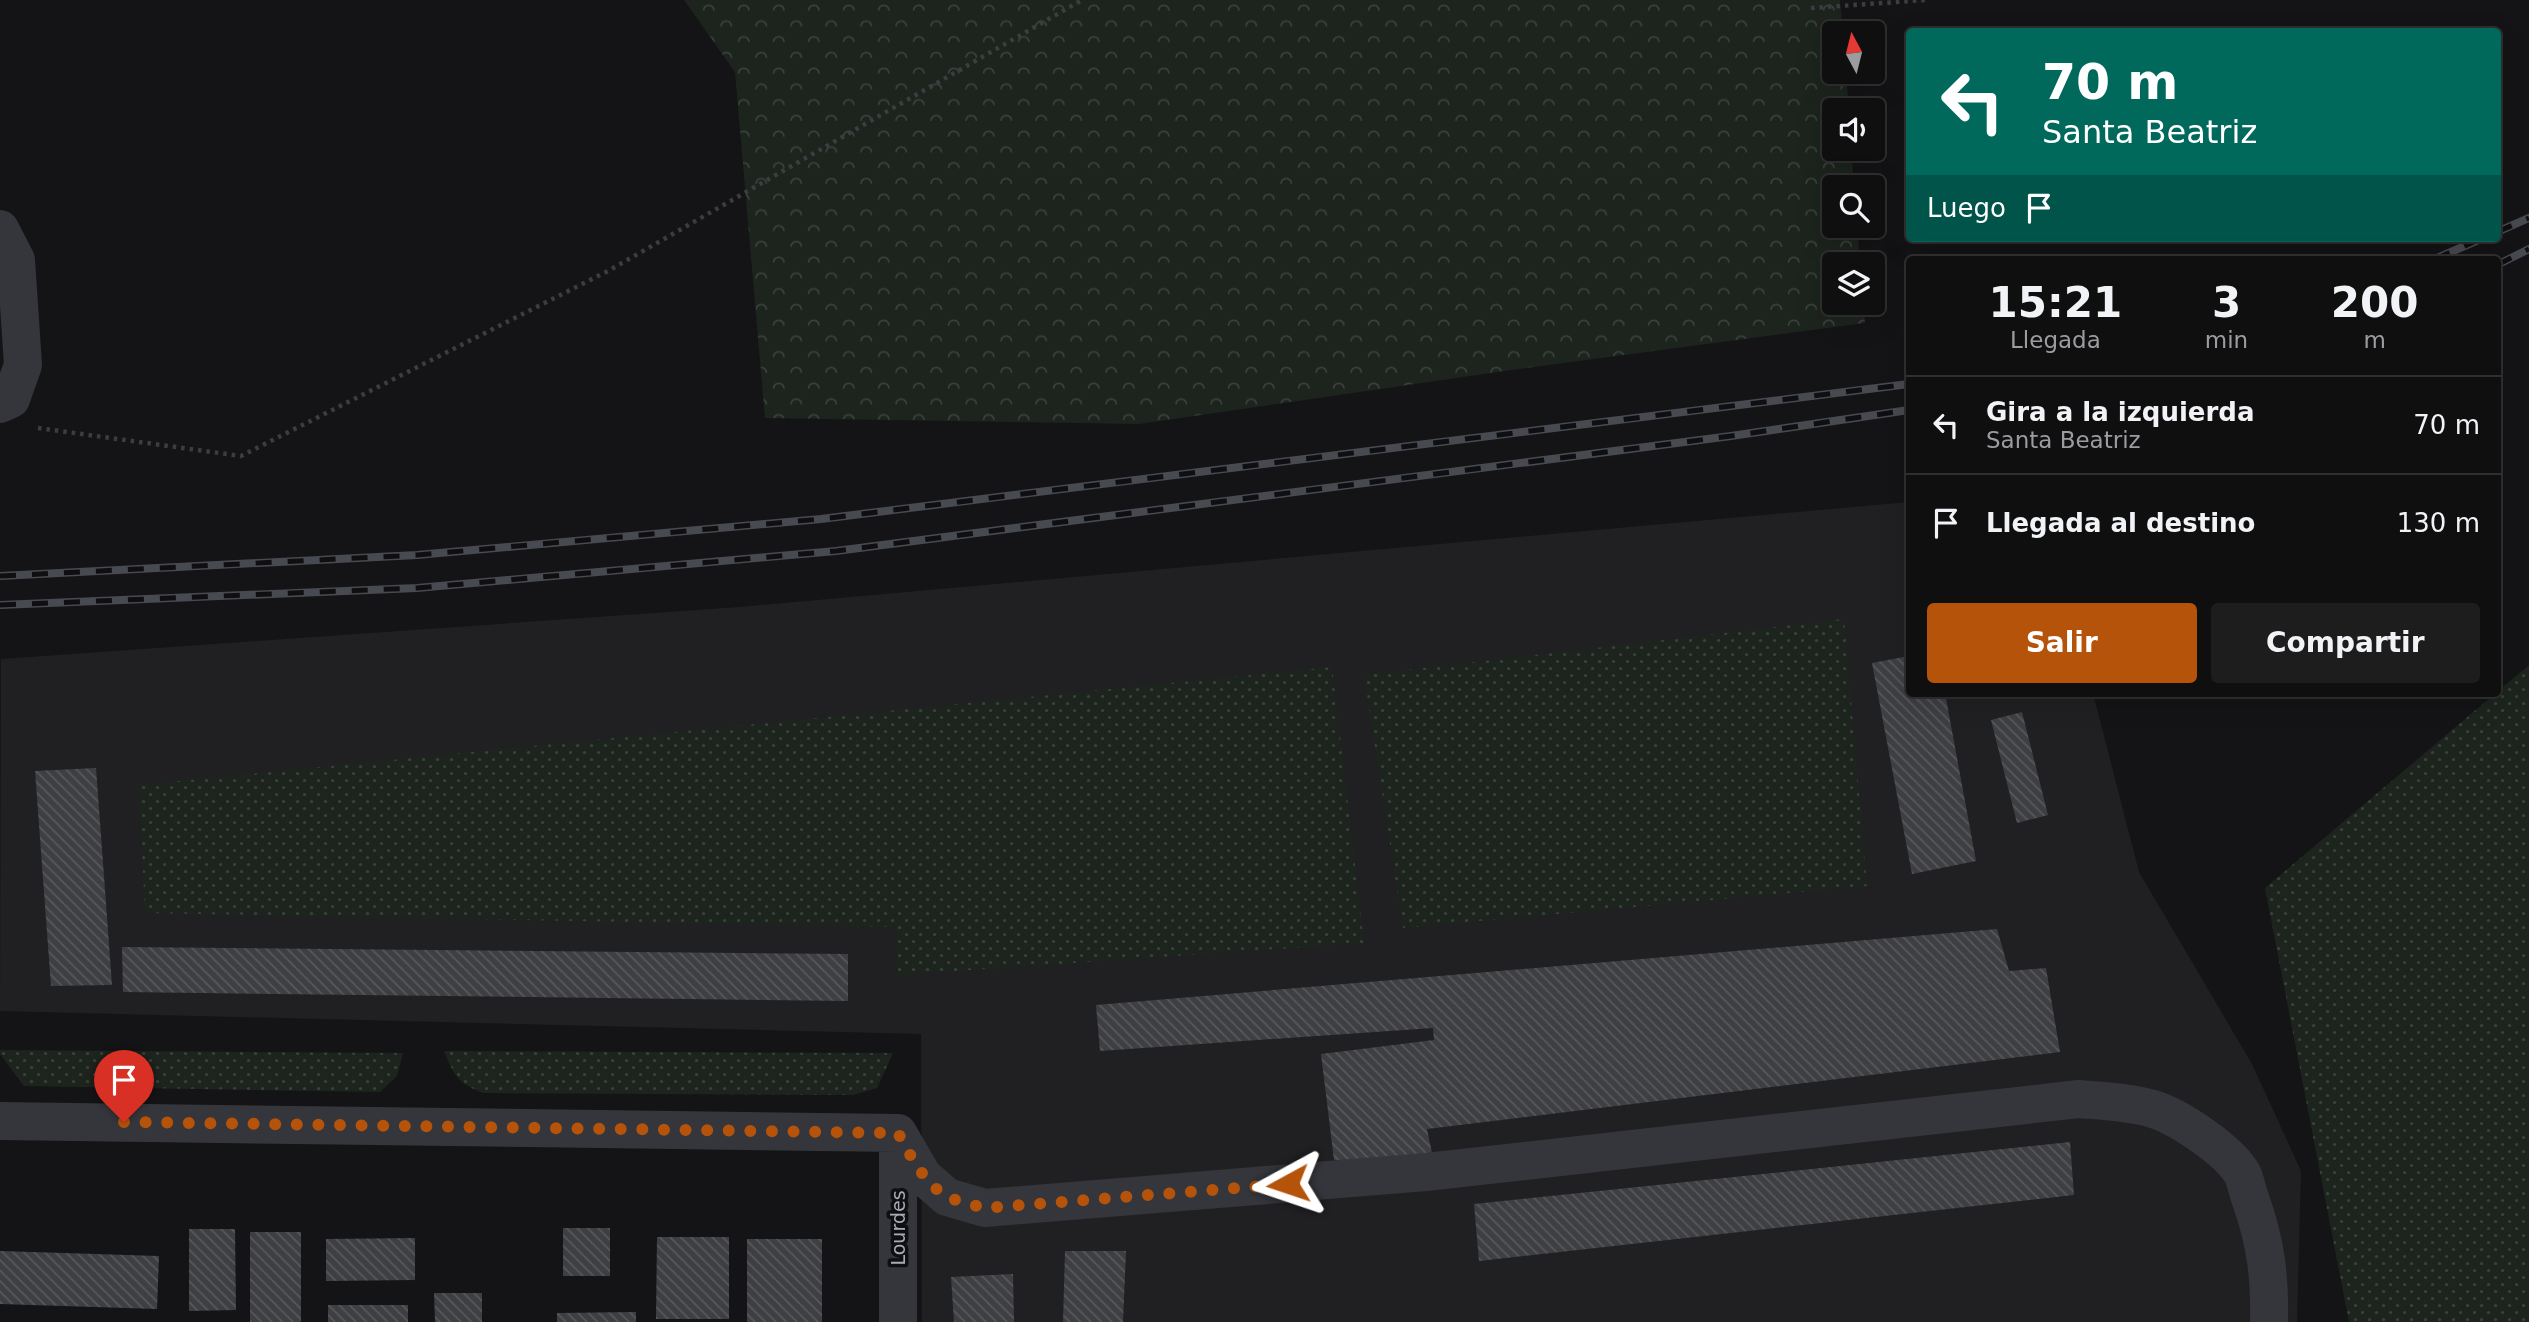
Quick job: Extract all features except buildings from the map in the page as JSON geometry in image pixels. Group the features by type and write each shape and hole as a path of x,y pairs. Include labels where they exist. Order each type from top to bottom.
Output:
{"street":[{"path":"0,229 16,260 23,365 11,399 13,415"},
{"path":"0,1121 898,1133 923,1176 947,1197 985,1208 1426,1172 2079,1099 2129,1104 2155,1110 2190,1125 2242,1174 2261,1228 2270,1276 2269,1322"},
{"name":"Lourdes","path":"898,1133 898,1322"}],"path":[{"path":"13,415 241,456 608,271 1082,0"},
{"path":"1811,8 1925,0"}],"shaded area":[{"path":"1906,502 1906,697 2094,697 2139,872 2252,1064 2301,1171 2297,1322 922,1322 921,1034 0,1011 1,659 739,607"}],"green space":[{"path":"684,0 1840,0 1842,21 1822,21 1822,84 1847,84 1848,98 1822,98 1822,161 1852,161 1853,175 1822,175 1822,238 1858,238 1859,252 1822,252 1822,315 1864,315 1865,323 1511,370 1139,424 765,418 735,72"},
{"path":"1844,619 1867,886 1403,928 1364,675"},
{"path":"2529,665 2529,1322 2349,1322 2265,888 2491,697 2501,697 2501,689"},
{"path":"1332,667 1364,943 898,975 895,927 145,913 139,785"},
{"path":"0,1050 403,1053 397,1076 380,1092 24,1086 0,1054"},
{"path":"444,1051 893,1053 877,1088 853,1095 483,1093 462,1082"}],"railway":[{"path":"2501,230 2529,218"},
{"path":"2442,256 2474,242"},
{"path":"2501,263 2529,249"},
{"path":"0,576 417,555 821,519 1906,384"},
{"path":"0,605 417,588 836,551 1731,436 1906,410"}],"route":[{"path":"124,1122 898,1133 923,1176 947,1197 985,1208 1288,1184"}]}
